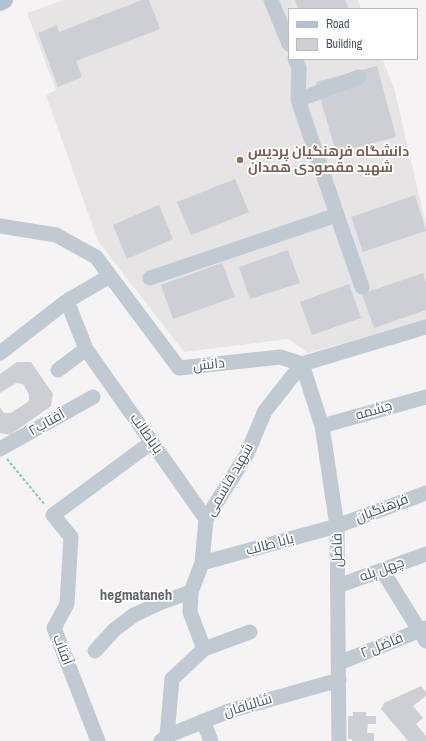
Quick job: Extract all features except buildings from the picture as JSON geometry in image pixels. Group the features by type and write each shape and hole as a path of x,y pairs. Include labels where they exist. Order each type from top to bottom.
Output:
{"main road":[{"path":"0,2 4,0"}],"street":[{"path":"271,0 288,42"},
{"path":"295,60 299,68 298,100 362,286"},
{"path":"298,100 359,77"},
{"path":"150,278 337,215"},
{"name":"دانش","path":"0,226 56,235 96,257 179,368 280,357 302,364"},
{"path":"0,353 67,301 110,276"},
{"name":"باباطالب","path":"67,301 86,349 206,519"},
{"path":"302,364 426,327"},
{"path":"58,370 86,349"},
{"name":"فاضل","path":"302,364 322,426 337,526 339,663 338,741"},
{"name":"شهید قاسمی","path":"204,649 190,612 191,592 202,563 206,519 246,456 264,411 302,364"},
{"name":"چشمه","path":"322,426 426,397"},
{"name":"آفتاب۲","path":"2,452 93,398"},
{"path":"53,515 152,442"},
{"name":"فرهنگیان","path":"337,526 426,493"},
{"name":"آفتاب","path":"53,515 71,537 67,604 54,628 98,741"},
{"name":"بابا طالب","path":"202,563 337,526"},
{"name":"چهل پله","path":"338,586 426,554"},
{"path":"382,570 424,633"},
{"path":"95,651 114,630 134,615 162,602 191,592"},
{"path":"164,738 172,679 204,649 250,632"},
{"name":"فاضل ۲","path":"339,663 424,633"},
{"name":"شالبافان","path":"164,738 229,711 339,680"},
{"path":"203,721 211,741"}],"path":[{"path":"2,452 53,515"}],"shaded area":[{"name":"دانشگاه فرهنگیان پردیس شهید مقصودی همدان","path":"64,0 358,0 361,8 288,8 288,60 382,60 394,88 426,225 426,320 308,353 288,339 184,352 98,241 46,95 56,90 27,13"}],"place":[{"name":"دانشگاه فرهنگیان پردیس شهید مقصودی همدان","path":"240,160"}],"district":[{"name":"hegmataneh","path":"136,596"}]}
